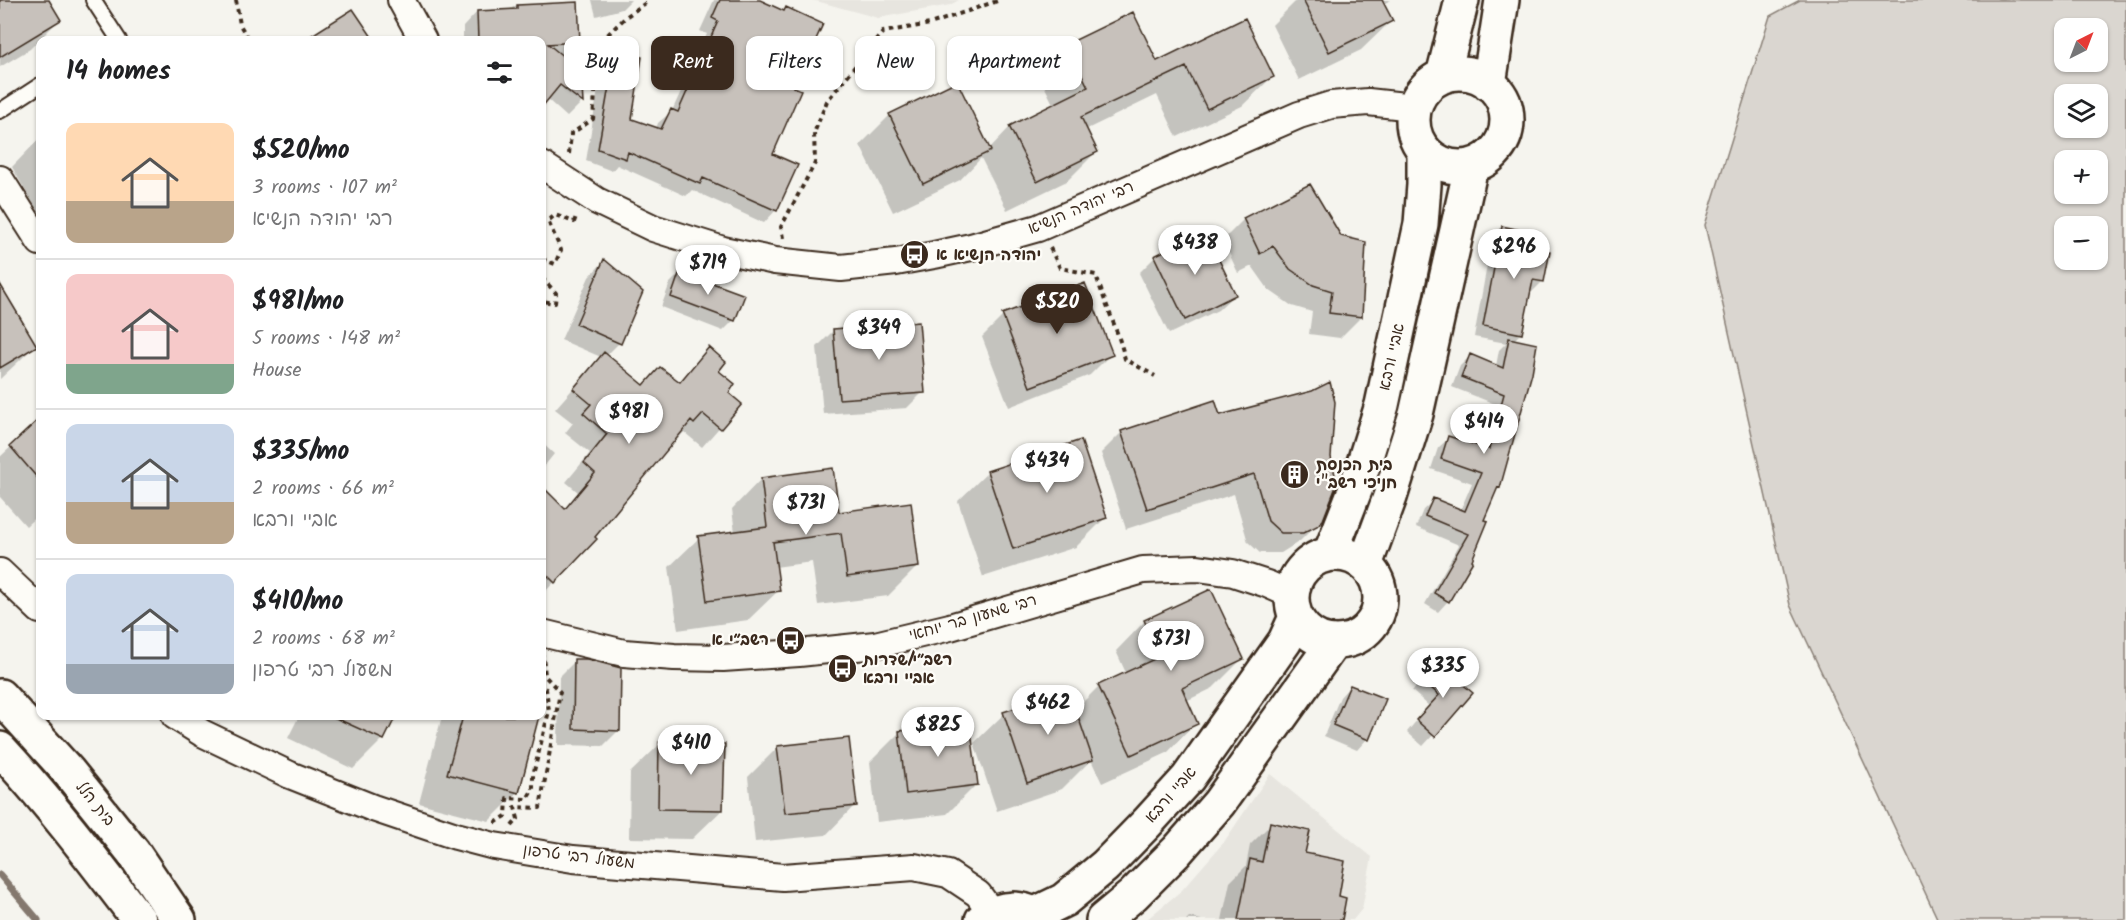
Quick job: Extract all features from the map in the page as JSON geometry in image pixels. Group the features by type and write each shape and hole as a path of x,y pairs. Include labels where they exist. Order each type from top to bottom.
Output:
{"street":[{"path":"401,0 421,36"},
{"path":"1443,76 1462,0"},
{"path":"1489,84 1502,0"},
{"path":"1464,73 1485,80 1489,84 1497,90 1506,109 1506,133 1495,153 1488,160 1472,167 1451,168 1435,162 1424,153 1413,129 1414,107 1420,92 1431,81 1443,76 1464,73"},
{"name":"רבי יהודה הנשיא","path":"546,168 575,187 653,228 723,250 788,262 841,268 896,262 971,247 1038,228 1299,115 1331,105 1368,102 1414,107"},
{"name":"אביי ורבא","path":"1329,554 1357,485 1382,405 1421,224 1424,153"},
{"path":"1365,565 1390,497 1416,414 1472,167"},
{"path":"0,179 36,236"},
{"path":"1340,553 1355,557 1365,565 1375,576 1381,595 1375,620 1362,635 1343,642 1327,642 1312,636 1300,624 1294,606 1294,581 1303,567 1315,558 1340,553"},
{"name":"רבי שמעון בר יוחאי","path":"546,634 624,653 674,657 723,658 875,645 950,627 1143,570 1198,568 1233,573 1267,584 1294,606"},
{"path":"0,572 36,606"},
{"name":"אביי ורבא","path":"1038,917 1064,900 1105,866 1188,778 1285,641 1294,606"},
{"path":"1103,920 1133,895 1177,851 1219,803 1335,642"},
{"name":"בית הלל","path":"0,696 68,771 119,834 179,920"},
{"name":"משעול רבי טרפון","path":"181,720 202,733 300,779 373,808 487,844 573,859 783,877 914,867 948,874 978,894 987,916"},
{"path":"0,749 84,848 139,920"},
{"path":"987,916 1006,909 1020,909 1038,917"}],"lane":[{"path":"93,0 113,36"},
{"path":"0,111 36,88"}],"path":[{"path":"236,0 240,25 247,36"},
{"path":"546,261 555,264 561,250 548,221 555,215 574,222 575,187 571,134 593,119 599,42 627,16 647,2 646,0"},
{"path":"788,262 781,226 815,163 814,133 827,101 883,32 930,24 1000,0"},
{"path":"1038,228 1060,268 1096,275 1107,310 1118,332 1125,359 1155,376"},
{"path":"546,282 556,293 555,303 546,302"},
{"path":"487,844 518,819 515,807 540,808 560,692 546,677"},
{"path":"487,844 493,824 506,816 507,798 527,799 533,789 533,775 549,711 546,689"}],"shaded area":[{"path":"813,0 959,0 950,5 878,18"},
{"path":"1800,0 2126,0 2126,920 1938,920 1790,605 1705,225 1770,16"},
{"path":"1270,774 1372,857 1362,909 1353,920 1146,920 1182,890 1224,842"}],"building":[{"path":"0,0 49,0 61,20 0,57"},
{"path":"720,0 760,0 784,11 786,7 823,24 817,36 746,36 746,90 801,90 773,154 798,165 777,211 703,178 700,184 628,152 626,159 598,149 608,90 637,90 632,119 661,129 671,109 678,112 688,90 734,90 734,36 711,36 718,21 712,18"},
{"path":"1303,0 1382,0 1393,21 1329,52"},
{"path":"578,2 580,36 564,36 564,43 548,44 564,57 564,88 560,85 546,102 546,36 478,36 477,11 517,9 517,5"},
{"path":"353,9 371,36 310,36"},
{"path":"1133,12 1157,61 1245,18 1274,77 1207,109 1186,67 1081,117 1098,152 1037,182 1009,126 1088,87 1082,75 1082,37"},
{"path":"639,56 642,57 639,76"},
{"path":"947,86 947,90 961,90 991,151 923,184 889,114"},
{"path":"566,90 582,90 583,103"},
{"path":"1310,184 1341,236 1366,242 1362,317 1329,313 1332,291 1313,285 1290,269 1273,246 1260,254 1243,218"},
{"path":"1502,226 1530,232 1527,246 1550,251 1544,282 1533,280 1522,334 1483,326"},
{"path":"1205,231 1236,295 1185,320 1154,256"},
{"path":"604,259 643,292 621,344 576,324"},
{"path":"680,271 745,295 735,321 671,297"},
{"path":"1085,283 1113,355 1030,387 1002,314"},
{"path":"0,284 36,347 0,368"},
{"path":"919,322 925,393 839,399 833,329"},
{"path":"1509,338 1537,344 1532,373 1500,488 1498,487 1484,520 1488,521 1473,561 1449,602 1434,593 1468,534 1425,516 1433,498 1465,511 1481,473 1441,459 1448,436 1489,449 1504,394 1461,377 1470,354 1503,368"},
{"path":"709,347 726,362 719,371 735,384 729,393 742,404 721,429 703,414 694,424 691,421 595,537 597,539 555,583 546,574 546,490 565,509 595,473 584,463 607,434 583,413 591,404 573,389 604,352 644,385 660,367 680,382"},
{"path":"1330,382 1335,402 1331,457 1337,484 1323,520 1317,526 1303,533 1281,533 1268,521 1254,474 1147,509 1121,431 1215,400 1220,415 1312,391"},
{"path":"36,422 36,476 10,446"},
{"path":"1081,440 1107,518 1013,549 987,471"},
{"path":"833,468 839,512 911,502 919,567 847,577 841,533 773,542 780,591 707,601 698,536 767,527 761,478"},
{"path":"1211,589 1244,659 1182,688 1198,724 1131,755 1098,685 1161,656 1144,620"},
{"path":"574,659 587,659 621,668 620,731 573,729"},
{"path":"1437,662 1473,693 1435,737 1416,720 1439,695 1422,680"},
{"path":"1350,685 1386,699 1369,740 1333,725"},
{"path":"1069,690 1093,760 1027,783 1003,712"},
{"path":"340,720 394,720 384,740"},
{"path":"462,720 538,720 519,793 447,774"},
{"path":"970,723 978,785 906,794 899,731"},
{"path":"849,738 857,806 785,813 777,746"},
{"path":"659,742 725,744 723,810 658,809"},
{"path":"1270,822 1310,831 1305,853 1345,861 1339,896 1346,898 1342,920 1238,920 1250,859 1262,862"}],"waterway":[{"path":"0,875 38,920"}],"place":[{"name":"יהודה הנשיא א","path":"915,255"},
{"name":"בית הכנסת חניכי רשב\"י","path":"1295,474"},
{"name":"רשב״י א","path":"790,640"},
{"name":"רשב״י/שדרות אביי ורבא","path":"842,669"}]}
